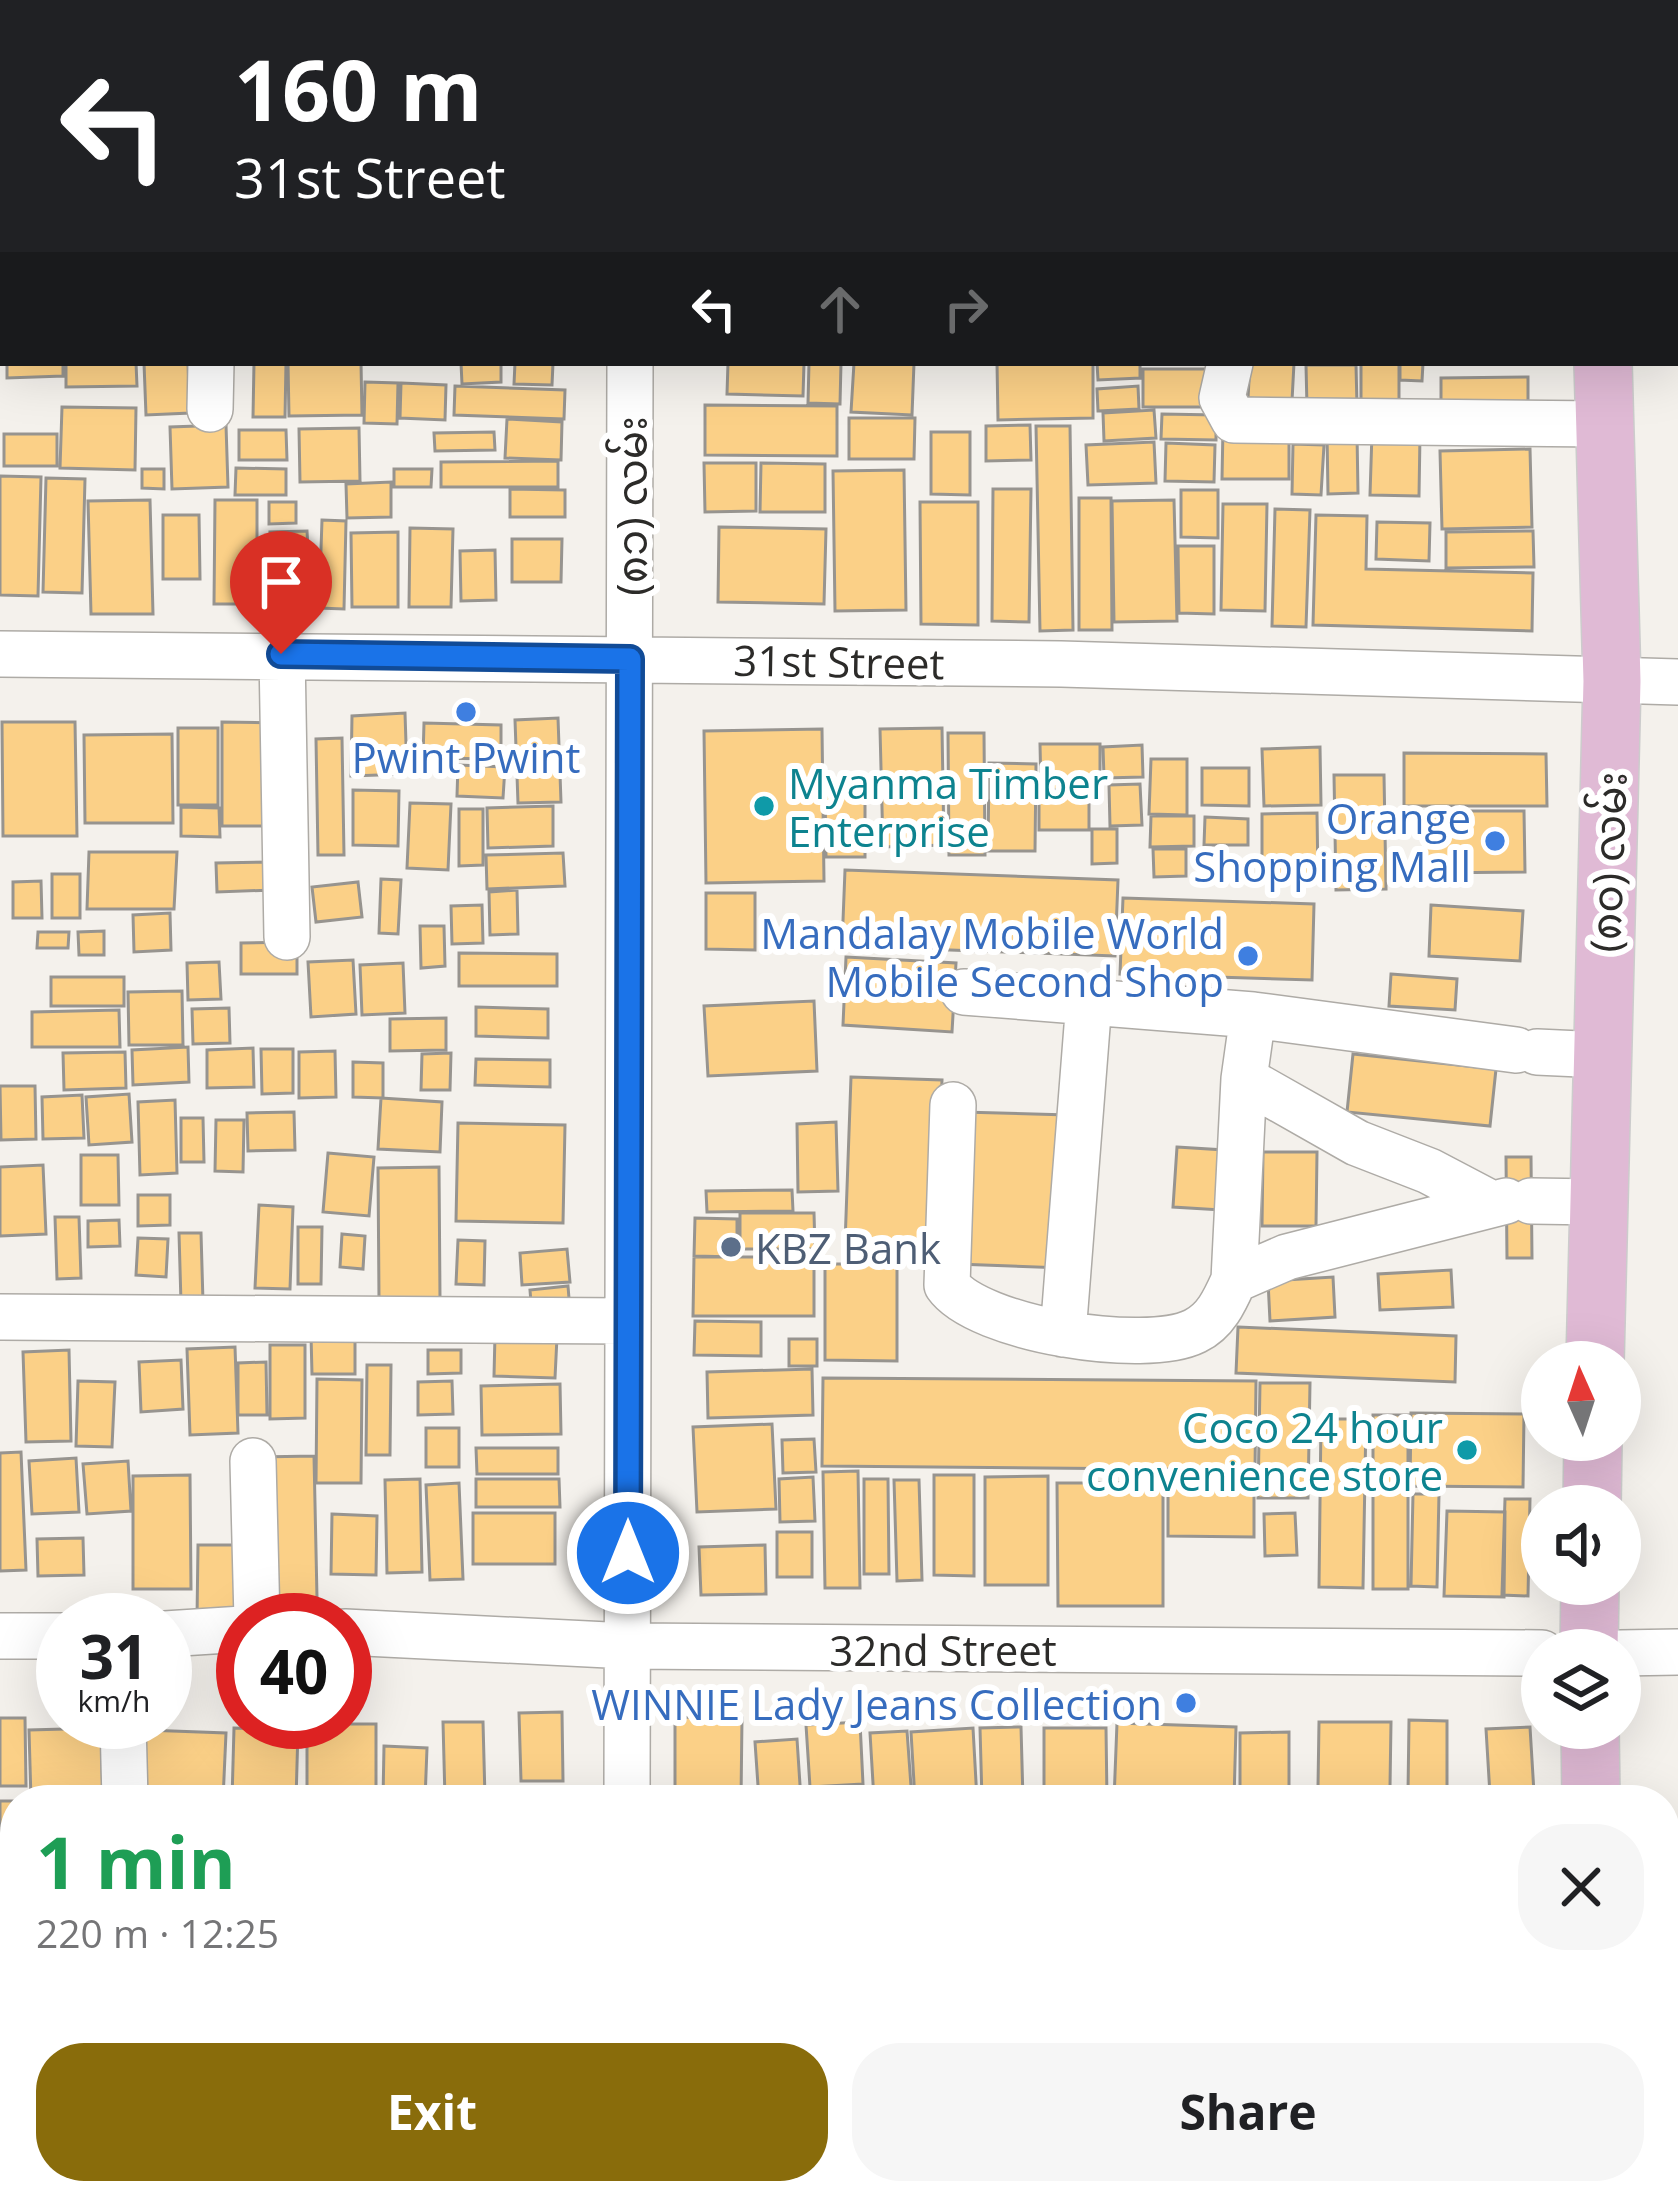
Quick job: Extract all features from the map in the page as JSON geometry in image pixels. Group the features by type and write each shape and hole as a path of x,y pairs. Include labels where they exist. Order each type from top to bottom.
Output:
{"main road":[{"name":"(၈၀) လမ်း","path":"1595,1341 1612,681 1603,366"},
{"path":"1591,1749 1592,1785"}],"street":[{"path":"210,409 211,366"},
{"name":"(၈၁) လမ်း","path":"627,1785 630,366"},
{"path":"1229,366 1222,398 1234,420 1602,424"},
{"name":"31st Street","path":"0,654 1061,664 1678,682"},
{"path":"281,654 287,937"},
{"path":"964,992 1253,1015 1526,1051 1602,1055"},
{"path":"1063,1334 1089,1001"},
{"path":"952,1105 947,1285 960,1304 1063,1334 1153,1342 1195,1331 1219,1312 1234,1280 1244,1079 1253,1015"},
{"path":"1244,1079 1357,1144 1508,1202"},
{"path":"1234,1280 1287,1257 1508,1202 1598,1202"},
{"path":"0,1317 628,1321"},
{"path":"253,1461 256,1593"},
{"name":"32nd Street","path":"372,1633 628,1646 1521,1652"},
{"path":"0,1636 36,1636"},
{"path":"1641,1653 1678,1652"},
{"path":"124,1749 125,1785"}],"building":[{"path":"7,366 63,366 63,376 7,378"},
{"path":"66,366 136,366 137,386 66,387"},
{"path":"144,366 188,366 190,413 146,415"},
{"path":"254,366 286,366 285,417 253,417"},
{"path":"288,366 361,366 362,415 289,416"},
{"path":"461,366 501,366 501,382 462,384"},
{"path":"515,366 553,366 552,385 514,384"},
{"path":"728,366 804,366 803,396 727,394"},
{"path":"809,366 841,366 840,404 808,403"},
{"path":"854,366 914,366 912,415 851,412"},
{"path":"997,366 1093,366 1093,418 998,420"},
{"path":"1097,366 1140,366 1140,378 1098,380"},
{"path":"1250,366 1294,366 1292,401 1248,398"},
{"path":"1306,366 1356,366 1357,406 1307,407"},
{"path":"1361,366 1399,366 1399,410 1361,410"},
{"path":"1400,366 1423,366 1422,381 1400,380"},
{"path":"1143,369 1214,369 1214,407 1143,407"},
{"path":"1528,377 1528,412 1441,412 1441,378"},
{"path":"365,382 398,383 397,424 364,423"},
{"path":"401,383 446,385 445,420 400,418"},
{"path":"455,386 565,390 564,419 454,415"},
{"path":"1138,386 1139,409 1098,411 1097,389"},
{"path":"705,405 837,406 837,456 705,455"},
{"path":"62,407 136,408 135,470 60,468"},
{"path":"1154,410 1156,438 1104,441 1103,413"},
{"path":"1162,414 1216,415 1216,440 1161,439"},
{"path":"849,418 915,418 914,459 849,459"},
{"path":"507,419 562,422 561,460 505,458"},
{"path":"226,425 228,487 172,489 170,427"},
{"path":"1030,425 1031,460 986,461 986,426"},
{"path":"1036,426 1070,426 1073,630 1040,631"},
{"path":"359,428 360,481 300,482 299,429"},
{"path":"1223,428 1289,429 1289,479 1222,479"},
{"path":"239,430 286,430 287,460 239,460"},
{"path":"494,432 495,450 435,451 434,433"},
{"path":"931,432 970,432 970,495 931,494"},
{"path":"1372,433 1420,435 1419,496 1370,495"},
{"path":"4,434 57,434 57,466 4,466"},
{"path":"1327,434 1357,434 1358,493 1328,494"},
{"path":"1154,442 1156,483 1088,485 1086,445"},
{"path":"1166,443 1215,445 1214,482 1165,481"},
{"path":"1293,444 1324,445 1321,495 1292,494"},
{"path":"1530,449 1532,527 1442,529 1440,451"},
{"path":"558,461 558,487 441,487 441,462"},
{"path":"704,463 756,463 756,511 705,512"},
{"path":"761,463 825,464 825,512 760,512"},
{"path":"236,468 286,469 286,495 235,495"},
{"path":"142,469 164,469 164,489 142,488"},
{"path":"394,469 432,469 431,487 394,487"},
{"path":"904,470 906,610 835,611 833,471"},
{"path":"0,476 41,477 38,596 0,595"},
{"path":"46,478 85,479 82,593 43,592"},
{"path":"391,482 391,517 347,518 346,484"},
{"path":"510,489 565,490 565,517 510,517"},
{"path":"993,489 1031,489 1029,622 992,621"},
{"path":"1181,490 1218,490 1218,538 1181,537"},
{"path":"1079,498 1111,498 1112,630 1079,630"},
{"path":"150,500 153,614 91,614 88,501"},
{"path":"215,500 257,500 257,604 214,604"},
{"path":"1174,500 1177,621 1114,622 1112,501"},
{"path":"269,502 296,502 296,523 269,524"},
{"path":"920,502 978,502 978,625 921,624"},
{"path":"1223,504 1267,504 1265,611 1221,610"},
{"path":"1275,509 1310,510 1306,627 1272,626"},
{"path":"163,515 199,515 200,579 163,579"},
{"path":"1316,515 1367,516 1366,569 1533,573 1532,631 1313,625"},
{"path":"322,520 346,521 344,609 319,608"},
{"path":"1377,522 1430,523 1429,561 1376,559"},
{"path":"719,527 826,529 824,604 718,602"},
{"path":"410,528 453,529 451,607 409,607"},
{"path":"307,531 311,604 274,606 270,532"},
{"path":"1533,531 1534,567 1446,568 1446,532"},
{"path":"398,532 398,607 352,607 351,533"},
{"path":"512,539 562,539 561,582 512,582"},
{"path":"1178,546 1214,546 1214,614 1179,613"},
{"path":"495,550 496,600 461,601 460,551"},
{"path":"405,713 407,774 351,776 352,716"},
{"path":"558,718 561,802 518,803 515,720"},
{"path":"2,722 75,722 77,836 3,836"},
{"path":"222,722 280,723 280,826 222,826"},
{"path":"424,723 501,725 501,759 423,758"},
{"path":"178,728 218,728 218,805 178,805"},
{"path":"942,728 944,845 883,847 880,729"},
{"name":"Myanma Timber Enterprise","path":"822,729 824,881 706,883 704,731"},
{"path":"948,733 984,733 985,855 949,855"},
{"path":"172,734 173,823 85,823 84,735"},
{"path":"342,738 344,855 318,855 316,739"},
{"path":"1040,744 1100,744 1100,789 1041,790"},
{"path":"1142,745 1143,777 1104,778 1103,747"},
{"path":"1320,747 1321,805 1264,806 1262,749"},
{"path":"1404,753 1546,754 1547,806 1404,806"},
{"path":"1151,759 1187,759 1187,815 1149,814"},
{"path":"989,763 1036,764 1035,851 988,851"},
{"path":"458,765 505,767 503,798 457,796"},
{"path":"1202,768 1249,768 1249,806 1202,805"},
{"path":"1334,775 1384,775 1386,889 1336,890"},
{"path":"1140,784 1142,825 1110,826 1109,785"},
{"path":"825,789 865,789 865,857 826,857"},
{"path":"353,790 399,791 398,846 353,845"},
{"path":"1089,797 1089,830 1039,830 1039,798"},
{"path":"410,803 451,804 448,870 407,868"},
{"path":"553,806 553,846 488,848 487,808"},
{"path":"181,807 219,808 220,837 181,836"},
{"path":"459,809 483,809 483,865 459,866"},
{"path":"1424,811 1524,811 1525,872 1425,873"},
{"path":"1317,813 1318,880 1262,881 1262,814"},
{"path":"1151,816 1194,816 1194,846 1150,847"},
{"path":"1205,817 1248,819 1248,845 1204,845"},
{"path":"1092,829 1117,829 1117,863 1092,864"},
{"path":"1153,849 1186,849 1186,876 1154,877"},
{"path":"89,852 177,852 174,909 87,909"},
{"path":"563,853 565,886 487,889 486,855"},
{"path":"272,862 273,890 217,892 216,863"},
{"path":"845,870 1118,880 1115,956 842,946"},
{"path":"52,874 80,874 80,918 52,918"},
{"path":"381,879 401,880 398,934 379,933"},
{"path":"41,881 42,918 13,918 13,882"},
{"path":"358,882 362,917 316,922 312,887"},
{"path":"517,890 518,934 490,935 489,892"},
{"path":"706,893 755,893 755,950 706,949"},
{"path":"1123,898 1314,904 1312,980 1120,974"},
{"path":"482,905 483,943 452,944 451,906"},
{"path":"1431,905 1523,911 1520,961 1429,956"},
{"path":"170,913 171,950 134,952 133,915"},
{"path":"420,926 444,926 445,966 421,968"},
{"path":"104,931 104,955 79,955 78,932"},
{"path":"38,932 69,932 68,948 37,948"},
{"path":"297,942 297,974 241,974 241,943"},
{"path":"459,953 557,954 557,986 459,986"},
{"path":"846,957 956,963 952,1032 843,1025"},
{"path":"353,960 356,1014 311,1017 308,962"},
{"path":"219,962 221,999 188,1000 187,963"},
{"path":"403,963 405,1013 362,1015 360,965"},
{"path":"1391,974 1457,979 1455,1010 1389,1006"},
{"path":"51,977 124,977 124,1006 51,1006"},
{"path":"182,991 183,1045 129,1045 128,992"},
{"path":"814,1001 817,1071 708,1076 704,1006"},
{"path":"476,1007 548,1009 548,1038 476,1036"},
{"path":"229,1008 230,1043 193,1044 192,1009"},
{"path":"119,1010 120,1047 32,1047 32,1012"},
{"path":"446,1018 446,1050 390,1051 390,1019"},
{"path":"188,1047 189,1082 133,1085 132,1050"},
{"path":"253,1048 254,1087 207,1088 207,1050"},
{"path":"261,1049 293,1049 293,1093 262,1094"},
{"path":"335,1051 336,1097 299,1098 299,1052"},
{"path":"125,1052 126,1088 64,1090 63,1053"},
{"path":"451,1053 450,1090 421,1090 422,1054"},
{"path":"1353,1054 1496,1069 1490,1126 1347,1112"},
{"path":"476,1059 550,1060 550,1087 475,1085"},
{"path":"353,1062 383,1063 383,1098 353,1097"},
{"path":"851,1077 942,1080 936,1248 845,1244"},
{"path":"0,1086 35,1086 36,1139 1,1140"},
{"path":"129,1094 132,1142 89,1145 86,1097"},
{"path":"82,1095 84,1138 43,1139 42,1097"},
{"path":"381,1098 442,1102 440,1152 378,1149"},
{"path":"175,1100 177,1173 140,1175 138,1102"},
{"path":"294,1112 295,1150 248,1151 247,1113"},
{"path":"962,1112 1068,1115 1063,1268 957,1264"},
{"path":"181,1118 203,1118 204,1162 181,1162"},
{"path":"216,1120 244,1120 243,1172 215,1171"},
{"path":"836,1122 838,1191 798,1192 797,1124"},
{"path":"458,1123 565,1125 563,1223 456,1221"},
{"path":"1177,1147 1224,1150 1221,1210 1173,1207"},
{"path":"1263,1152 1317,1152 1316,1226 1262,1226"},
{"path":"328,1153 374,1157 369,1216 323,1212"},
{"path":"81,1155 118,1155 119,1205 81,1205"},
{"path":"1506,1157 1531,1157 1532,1258 1507,1258"},
{"path":"43,1165 46,1234 0,1236 0,1167"},
{"path":"439,1167 440,1298 379,1299 378,1168"},
{"path":"792,1190 793,1211 707,1212 706,1191"},
{"path":"138,1195 170,1195 170,1225 138,1226"},
{"path":"259,1205 293,1207 290,1289 255,1288"},
{"path":"740,1213 814,1213 815,1249 740,1249"},
{"path":"55,1217 79,1217 81,1278 57,1279"},
{"path":"695,1218 737,1219 737,1257 694,1256"},
{"path":"119,1220 120,1246 88,1247 88,1221"},
{"path":"298,1227 322,1227 321,1284 298,1284"},
{"path":"179,1233 201,1233 203,1302 181,1303"},
{"path":"342,1234 365,1236 363,1269 340,1267"},
{"path":"138,1238 168,1239 166,1277 136,1275"},
{"path":"458,1240 485,1241 484,1285 456,1284"},
{"path":"567,1249 570,1282 522,1285 520,1253"},
{"path":"694,1257 814,1257 814,1316 693,1316"},
{"path":"825,1264 897,1264 897,1361 825,1360"},
{"path":"1451,1270 1453,1307 1380,1310 1378,1274"},
{"path":"1333,1277 1335,1317 1270,1321 1268,1281"},
{"path":"568,1286 570,1311 532,1315 530,1290"},
{"path":"695,1321 761,1322 761,1356 694,1355"},
{"path":"1238,1327 1456,1336 1455,1382 1236,1373"},
{"path":"311,1335 355,1335 355,1374 312,1374"},
{"path":"495,1335 557,1337 555,1378 494,1376"},
{"path":"789,1339 817,1339 817,1366 789,1366"},
{"path":"270,1345 305,1345 305,1418 270,1419"},
{"path":"235,1347 238,1433 190,1435 187,1349"},
{"path":"69,1350 71,1441 26,1442 23,1352"},
{"path":"428,1350 461,1350 461,1373 428,1374"},
{"path":"181,1360 183,1409 141,1412 139,1362"},
{"path":"266,1362 267,1415 238,1415 238,1363"},
{"path":"367,1365 391,1365 390,1455 366,1455"},
{"path":"812,1369 813,1415 708,1418 707,1372"},
{"path":"823,1378 1256,1381 1255,1470 822,1466"},
{"path":"317,1379 362,1380 361,1483 316,1483"},
{"path":"78,1381 115,1382 112,1447 76,1446"},
{"path":"452,1381 453,1414 418,1415 418,1382"},
{"path":"1260,1383 1310,1383 1308,1498 1258,1498"},
{"path":"560,1384 561,1434 482,1435 481,1386"},
{"name":"Coco 24 hour convenience store","path":"1411,1413 1521,1414 1521,1487 1410,1486"},
{"path":"1373,1415 1408,1415 1408,1589 1373,1589"},
{"path":"1321,1419 1366,1419 1363,1588 1319,1587"},
{"path":"772,1424 776,1509 697,1512 693,1427"},
{"path":"426,1428 459,1428 459,1467 426,1467"},
{"path":"814,1439 816,1472 783,1473 782,1440"},
{"path":"476,1448 558,1448 558,1474 477,1474"},
{"path":"21,1452 26,1570 0,1571 0,1453"},
{"path":"314,1456 317,1593 261,1593 258,1457"},
{"path":"76,1458 79,1512 32,1514 29,1461"},
{"path":"128,1461 131,1511 87,1514 83,1464"},
{"path":"858,1471 860,1588 825,1588 823,1472"},
{"path":"190,1475 191,1589 133,1589 133,1476"},
{"path":"934,1475 974,1475 974,1576 934,1575"},
{"path":"1048,1476 1048,1585 985,1585 985,1477"},
{"path":"813,1477 815,1521 780,1522 779,1479"},
{"path":"420,1479 422,1572 387,1573 385,1480"},
{"path":"476,1479 559,1479 560,1507 476,1507"},
{"path":"864,1479 888,1479 889,1574 864,1574"},
{"path":"894,1480 919,1480 922,1580 897,1581"},
{"path":"459,1483 463,1579 430,1580 426,1485"},
{"path":"1057,1483 1163,1483 1163,1606 1058,1606"},
{"path":"1168,1484 1254,1484 1254,1537 1168,1536"},
{"path":"1413,1494 1439,1494 1437,1587 1411,1586"},
{"path":"1505,1499 1521,1499 1521,1596 1502,1595"},
{"path":"1447,1511 1505,1512 1504,1597 1444,1596"},
{"path":"473,1513 555,1513 555,1564 473,1564"},
{"path":"1295,1513 1297,1555 1265,1556 1264,1514"},
{"path":"332,1514 377,1516 376,1575 331,1574"},
{"path":"777,1532 812,1532 812,1577 777,1577"},
{"path":"83,1538 84,1575 38,1576 37,1539"},
{"path":"198,1545 254,1545 254,1593 216,1593 216,1619 197,1619"},
{"path":"765,1545 766,1594 701,1595 699,1547"},
{"path":"562,1712 563,1781 521,1781 519,1713"},
{"path":"675,1717 742,1718 741,1785 675,1785"},
{"path":"0,1718 25,1718 26,1785 0,1785"},
{"path":"1409,1720 1447,1721 1447,1785 1408,1785"},
{"path":"443,1722 483,1722 485,1785 445,1785"},
{"path":"860,1722 863,1784 810,1785 806,1725"},
{"path":"1319,1722 1391,1722 1390,1785 1318,1785"},
{"path":"1117,1723 1236,1727 1234,1785 1115,1785"},
{"path":"372,1724 376,1724 376,1785 307,1785 307,1749 372,1749"},
{"path":"1021,1727 1023,1785 982,1785 980,1728"},
{"path":"1521,1727 1521,1749 1531,1749 1534,1785 1489,1785 1486,1729"},
{"path":"973,1728 976,1785 914,1785 911,1732"},
{"path":"1044,1728 1106,1728 1107,1785 1044,1785"},
{"path":"29,1730 36,1730 36,1749 102,1749 103,1785 31,1785"},
{"path":"907,1731 911,1785 873,1785 870,1733"},
{"path":"192,1732 216,1733 216,1749 225,1749 224,1785 143,1785 144,1749 192,1749"},
{"path":"1289,1732 1289,1785 1240,1785 1240,1733"},
{"path":"797,1739 800,1785 758,1785 755,1742"},
{"path":"384,1746 427,1748 426,1785 383,1785"},
{"path":"233,1749 297,1749 296,1785 232,1785"}],"place":[{"name":"Pwint Pwint","path":"466,712"},
{"name":"Myanma Timber Enterprise","path":"764,806"},
{"name":"Orange Shopping Mall","path":"1495,841"},
{"name":"Mandalay Mobile World Mobile Second Shop","path":"1248,956"},
{"name":"KBZ Bank","path":"731,1247"},
{"name":"Coco 24 hour convenience store","path":"1467,1450"},
{"name":"WINNIE Lady Jeans Collection","path":"1186,1703"}],"route":[{"path":"281,654 630,659 628,1553"}]}
